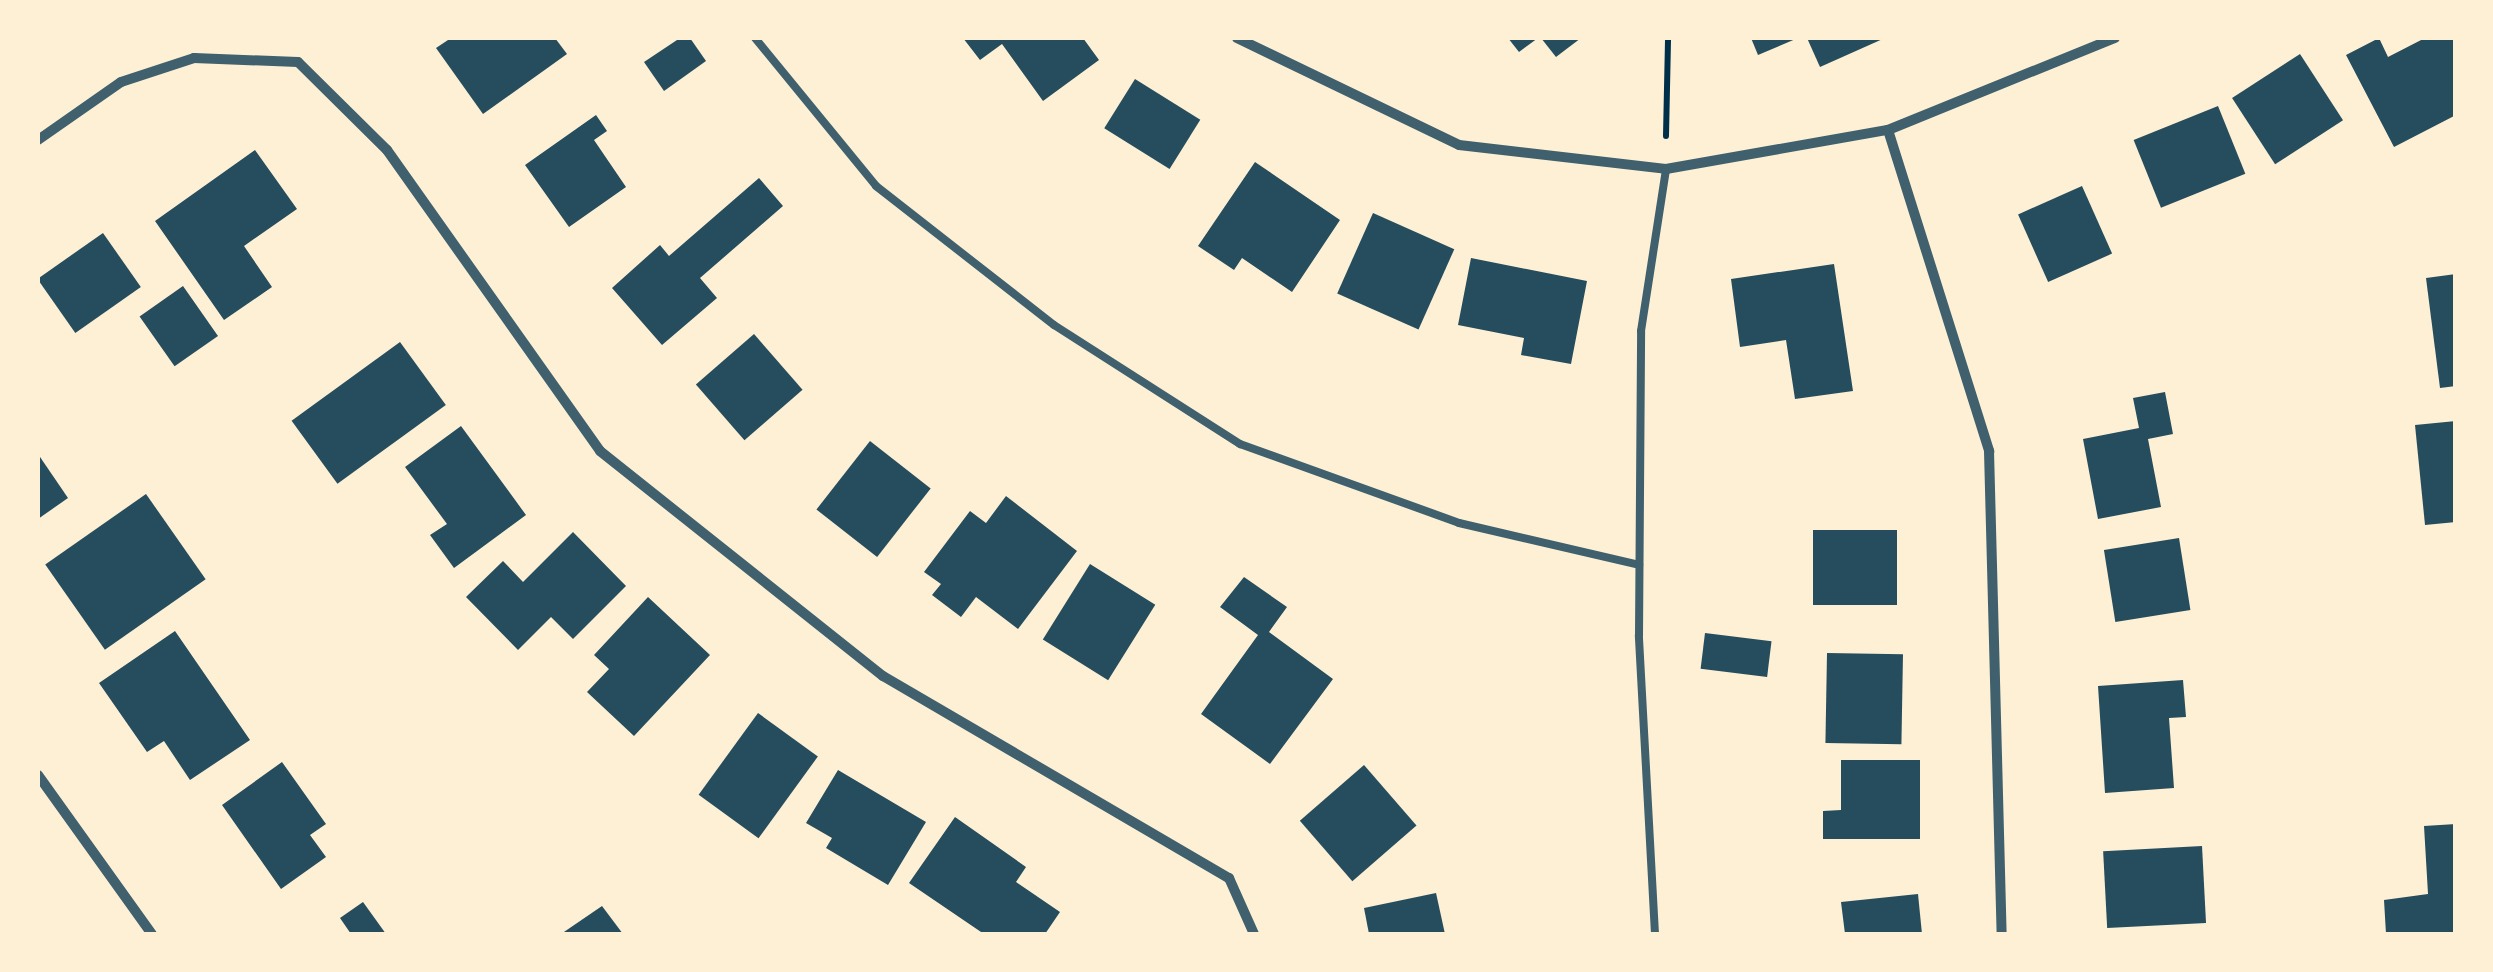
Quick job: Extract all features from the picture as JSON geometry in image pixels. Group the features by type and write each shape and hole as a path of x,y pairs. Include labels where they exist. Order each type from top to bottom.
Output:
{"street":[{"path":"1237,38 1459,145 1666,169 1888,130 2114,38"},
{"path":"38,140 121,82 194,58 298,62 387,150 600,450 883,676 1230,878 1254,934"},
{"path":"1888,130 1990,451 2002,934"},
{"path":"38,775 152,934"}],"lane":[{"path":"756,38 876,186 1054,325 1240,444 1460,523 1639,565"},
{"path":"1655,934 1639,565 1641,331 1666,169"}],"path":[{"path":"1666,169 1668,38"}],"building":[{"path":"451,38 555,38 567,54 483,114 436,48"},
{"path":"680,38 690,38 706,61 664,91 644,62"},
{"path":"963,38 1083,38 1099,60 1043,101 1002,44 980,60"},
{"path":"1508,38 1538,38 1519,52"},
{"path":"1541,38 1581,38 1556,57"},
{"path":"1751,38 1798,38 1758,55"},
{"path":"1807,38 1885,38 1820,67"},
{"path":"2379,38 2388,57 2425,38 2456,38 2456,115 2394,147 2346,55"},
{"path":"2300,54 2343,120 2275,164 2232,98"},
{"path":"1135,79 1200,120 1170,169 1104,128"},
{"path":"2218,106 2245,174 2161,208 2134,140"},
{"path":"596,115 607,131 594,140 626,187 569,227 525,165"},
{"path":"255,150 297,209 244,246 272,287 224,320 155,221"},
{"path":"1255,162 1340,220 1292,292 1242,258 1234,270 1198,246"},
{"path":"759,178 783,206 700,278 717,298 662,345 612,288 660,245 669,256"},
{"path":"2082,186 2112,254 2048,282 2018,214"},
{"path":"1373,213 1454,249 1419,330 1337,293"},
{"path":"103,233 141,287 75,333 38,279"},
{"path":"1471,258 1587,281 1571,364 1521,355 1524,338 1458,325"},
{"path":"1834,264 1853,391 1795,399 1786,340 1740,347 1731,279"},
{"path":"2456,274 2456,386 2440,388 2426,278"},
{"path":"183,286 218,336 175,366 140,316"},
{"path":"754,334 803,390 744,440 696,385"},
{"path":"400,342 446,405 337,484 292,421"},
{"path":"2165,392 2173,434 2148,439 2161,507 2098,519 2083,439 2139,428 2133,398"},
{"path":"2456,421 2456,522 2425,525 2415,425"},
{"path":"461,426 526,515 454,568 430,535 447,524 405,467"},
{"path":"870,441 931,488 877,557 816,510"},
{"path":"38,454 68,498 38,519"},
{"path":"146,494 206,579 105,650 45,565"},
{"path":"1006,496 1077,551 1018,629 976,597 961,617 932,595 941,584 924,572 970,511 986,523"},
{"path":"1813,530 1897,530 1897,605 1813,605"},
{"path":"573,532 626,586 573,639 551,617 518,650 466,597 503,561 523,582"},
{"path":"2179,538 2190,610 2115,622 2104,550"},
{"path":"1090,564 1155,605 1108,680 1043,639"},
{"path":"1244,577 1287,607 1269,632 1333,679 1270,764 1201,714 1258,635 1220,607"},
{"path":"648,597 710,655 634,736 587,692 609,669 594,655"},
{"path":"175,631 250,740 190,780 164,741 147,752 99,683"},
{"path":"1705,633 1772,641 1767,677 1701,669"},
{"path":"1827,653 1903,654 1901,744 1825,743"},
{"path":"2183,680 2186,717 2169,718 2174,788 2105,793 2098,686"},
{"path":"758,713 818,756 759,838 699,795"},
{"path":"1841,760 1920,760 1920,839 1823,839 1823,811 1841,810"},
{"path":"282,762 326,824 310,835 326,857 281,889 222,805"},
{"path":"1364,765 1416,825 1352,881 1300,821"},
{"path":"838,770 926,822 888,885 826,848 832,838 806,823"},
{"path":"955,817 1026,867 1016,882 1060,912 1045,934 984,934 909,883"},
{"path":"2456,824 2454,934 2386,934 2384,900 2428,894 2424,826"},
{"path":"2202,846 2206,923 2107,928 2103,851"},
{"path":"1436,893 1445,934 1369,934 1364,908"},
{"path":"1918,894 1922,934 1845,934 1841,902"},
{"path":"363,902 386,934 351,934 340,918"},
{"path":"602,906 623,934 561,934"}]}
